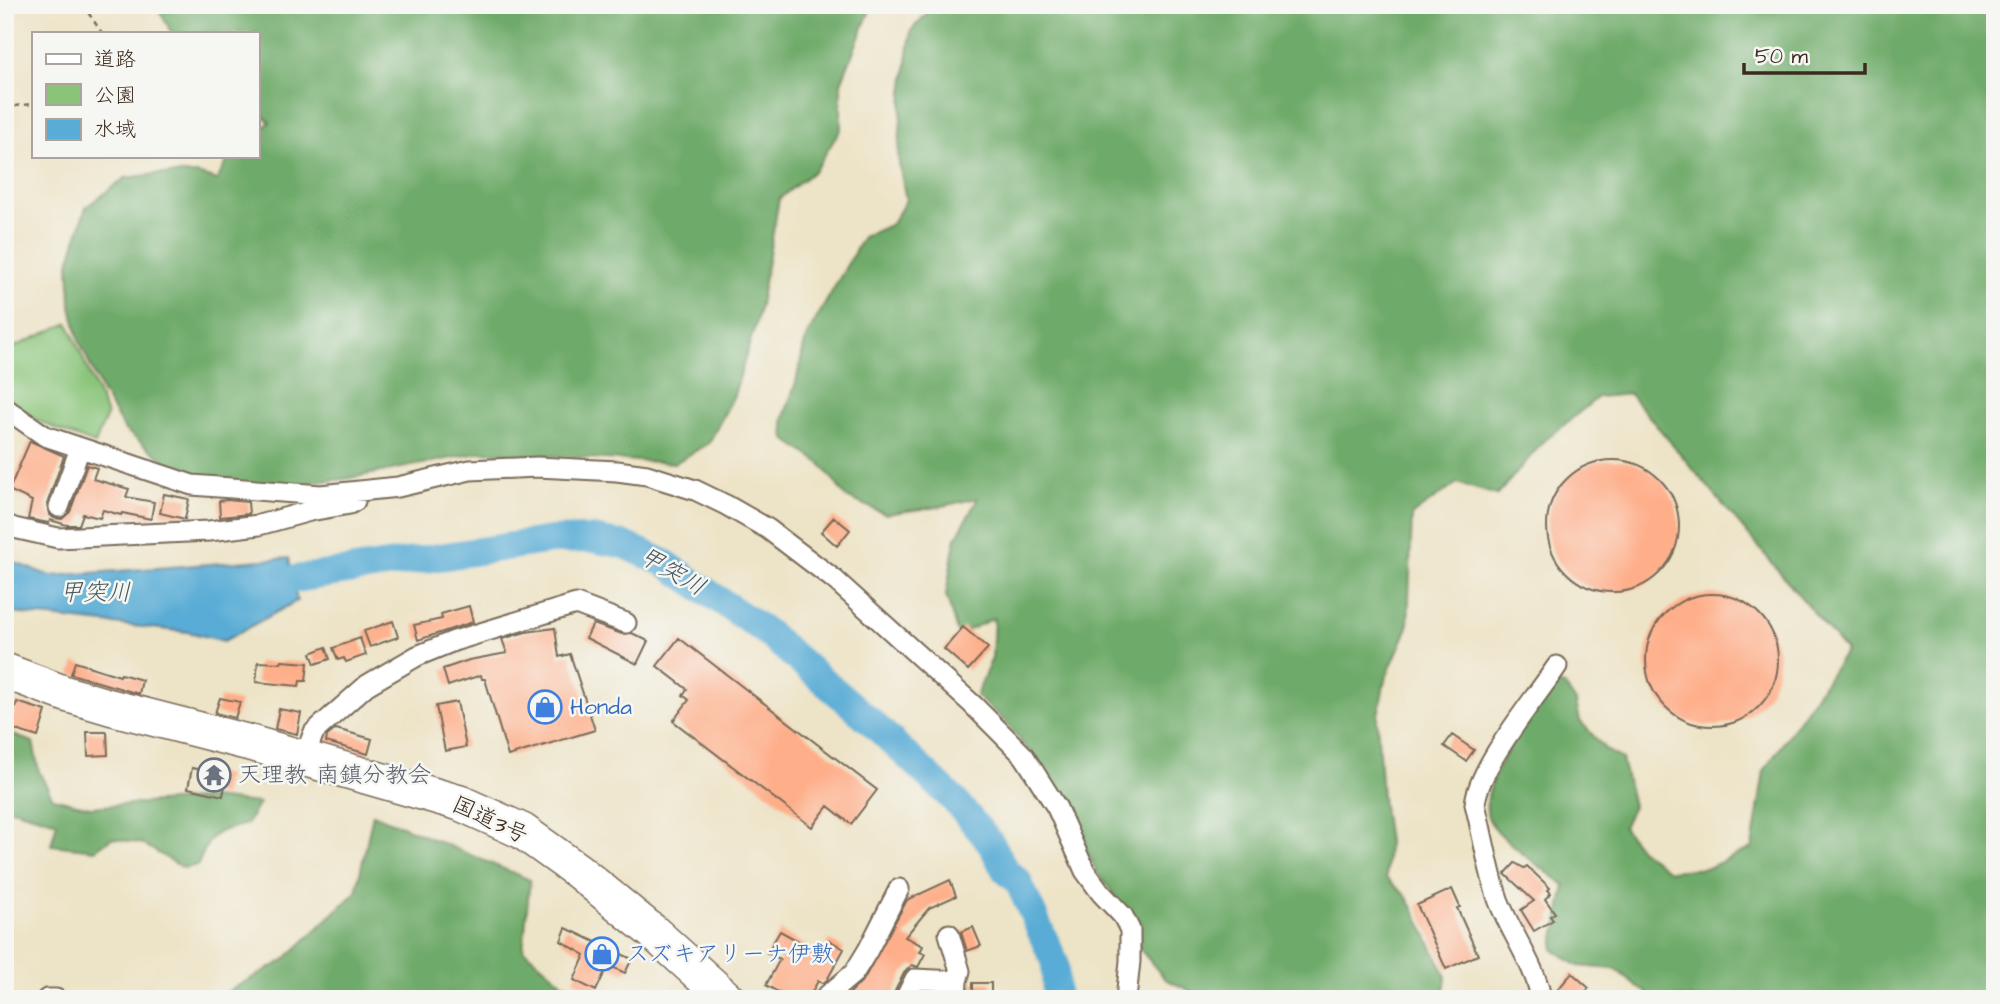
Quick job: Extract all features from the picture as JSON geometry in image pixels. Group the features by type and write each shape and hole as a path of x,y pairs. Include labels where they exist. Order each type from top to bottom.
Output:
{"highway":[{"name":"国道3号","path":"5,671 110,707 304,758 460,803 522,831 653,932 727,999"}],"street":[{"path":"7,414 45,436 192,485 321,495 398,487 470,470 537,467 647,475 695,490 726,505 768,529 835,580 972,704 1024,756 1056,808 1085,871 1123,916 1130,930 1126,999"},
{"path":"59,507 80,448"},
{"path":"5,524 58,538 209,531 260,525 310,511 350,504 367,492"},
{"path":"304,758 314,732 367,685 417,656 576,604 626,623"},
{"path":"1541,999 1534,977 1497,897 1475,804 1476,790 1486,769 1557,666"},
{"path":"822,999 854,973 899,889"},
{"path":"905,999 915,979 957,990 960,971 948,934"},
{"path":"47,999 56,999"}],"path":[{"path":"83,5 101,32"},
{"path":"5,107 32,104"}],"green space":[{"path":"156,5 872,5 841,83 841,129 815,170 779,199 758,316 734,395 709,443 675,463 483,452 345,479 210,489 178,471 125,430 102,392 79,340 71,307 69,263 86,207 125,178 157,174 197,174 217,180 229,158 259,158 259,130 270,122 259,113 259,32 171,32"},
{"path":"934,5 1995,5 1995,999 1654,999 1615,969 1578,966 1553,949 1565,885 1500,834 1488,817 1487,803 1498,768 1552,683 1565,686 1576,702 1580,721 1606,750 1622,759 1633,806 1623,827 1640,849 1669,871 1708,868 1752,848 1764,771 1846,651 1630,394 1598,397 1543,442 1497,495 1457,483 1412,515 1408,627 1385,680 1377,720 1388,842 1386,878 1406,896 1417,915 1446,977 1444,992 1417,999 1207,999 1165,979 1139,948 1140,934 1128,912 1097,873 1077,827 1047,775 1005,721 976,696 992,658 994,618 958,635 946,595 955,540 978,498 885,514 846,497 821,464 785,439 783,420 796,382 806,337 863,237 892,224 906,200 898,158 911,31"},
{"path":"68,323 107,415 95,444 35,419 5,394 5,351"},
{"path":"5,732 33,742 39,772 53,798 90,807 212,798 259,803 247,824 220,832 210,839 198,865 183,868 143,844 112,838 95,850 51,845 57,822 5,807"},
{"path":"373,814 530,880 523,949 564,984 644,999 214,999 283,961 356,892"}],"water":[{"path":"289,558 297,601 224,641 188,632 5,610 5,559 51,576"}],"building":[{"path":"30,441 64,456 47,504 49,514 54,518 62,519 70,512 87,465 97,468 93,479 129,489 126,497 154,502 151,519 103,510 100,518 83,514 79,525 28,519 32,501 9,490"},
{"path":"1613,460 1638,465 1659,480 1674,501 1679,526 1674,551 1659,572 1638,587 1613,592 1588,587 1567,572 1552,551 1547,526 1552,501 1567,480 1588,465"},
{"path":"164,494 189,499 185,519 160,513"},
{"path":"219,501 248,502 249,514 220,517"},
{"path":"834,517 850,530 837,546 821,532"},
{"path":"1712,594 1737,599 1758,614 1773,635 1778,660 1773,685 1758,706 1737,721 1712,726 1687,721 1666,706 1651,685 1646,660 1651,635 1666,614 1687,599"},
{"path":"469,606 473,622 418,640 414,625 442,619 441,614"},
{"path":"393,621 398,637 370,647 364,631"},
{"path":"593,624 622,634 632,633 648,641 637,664 586,638"},
{"path":"963,627 988,648 968,670 944,649"},
{"path":"555,628 559,657 570,654 595,730 508,756 485,679 482,679 481,675 448,686 443,669 469,660 507,653 502,639"},
{"path":"360,638 366,655 346,662 344,658 338,660 333,648"},
{"path":"679,638 877,790 851,824 828,806 812,827 673,721 689,700 683,695 687,689 657,666"},
{"path":"326,647 330,659 315,664 311,653"},
{"path":"75,662 142,680 139,694 71,674"},
{"path":"258,662 308,663 306,681 300,681 299,686 256,682"},
{"path":"220,698 240,702 235,718 215,713"},
{"path":"17,702 46,711 38,737 9,728"},
{"path":"457,702 466,747 445,751 436,706"},
{"path":"279,709 301,713 297,734 275,729"},
{"path":"336,729 372,739 368,754 326,742 327,736"},
{"path":"87,732 107,732 108,755 88,756"},
{"path":"1452,735 1474,750 1466,761 1444,746"},
{"path":"192,768 227,775 223,796 188,788"},
{"path":"1515,863 1524,868 1527,866 1550,888 1548,890 1551,893 1545,899 1555,913 1550,916 1553,920 1534,931 1521,910 1534,901 1505,874"},
{"path":"950,880 956,896 929,908 905,937 923,946 920,952 925,954 918,967 912,965 904,973 891,999 844,999 864,979 907,900"},
{"path":"1452,889 1460,907 1457,908 1478,955 1446,969 1417,905"},
{"path":"973,927 981,946 967,951 961,932"},
{"path":"566,928 632,959 625,973 608,965 596,991 574,980 585,955 561,941"},
{"path":"780,931 822,954 829,940 844,949 827,980 823,983 818,981 808,999 791,999 766,985 780,959 767,953"},
{"path":"1572,973 1589,988 1579,999 1553,999 1553,995"},
{"path":"973,983 991,983 991,998 973,998"}],"waterway":[{"name":"甲突川","path":"255,585 551,540 592,539 625,545 665,563 766,632 868,719 954,800 990,842 1005,870 1018,881 1055,963 1056,999"}],"place":[{"name":"Honda","path":"545,707"},
{"name":"天理教 南鎮分教会","path":"214,775"},
{"name":"スズキアリーナ伊敷","path":"602,954"}]}
